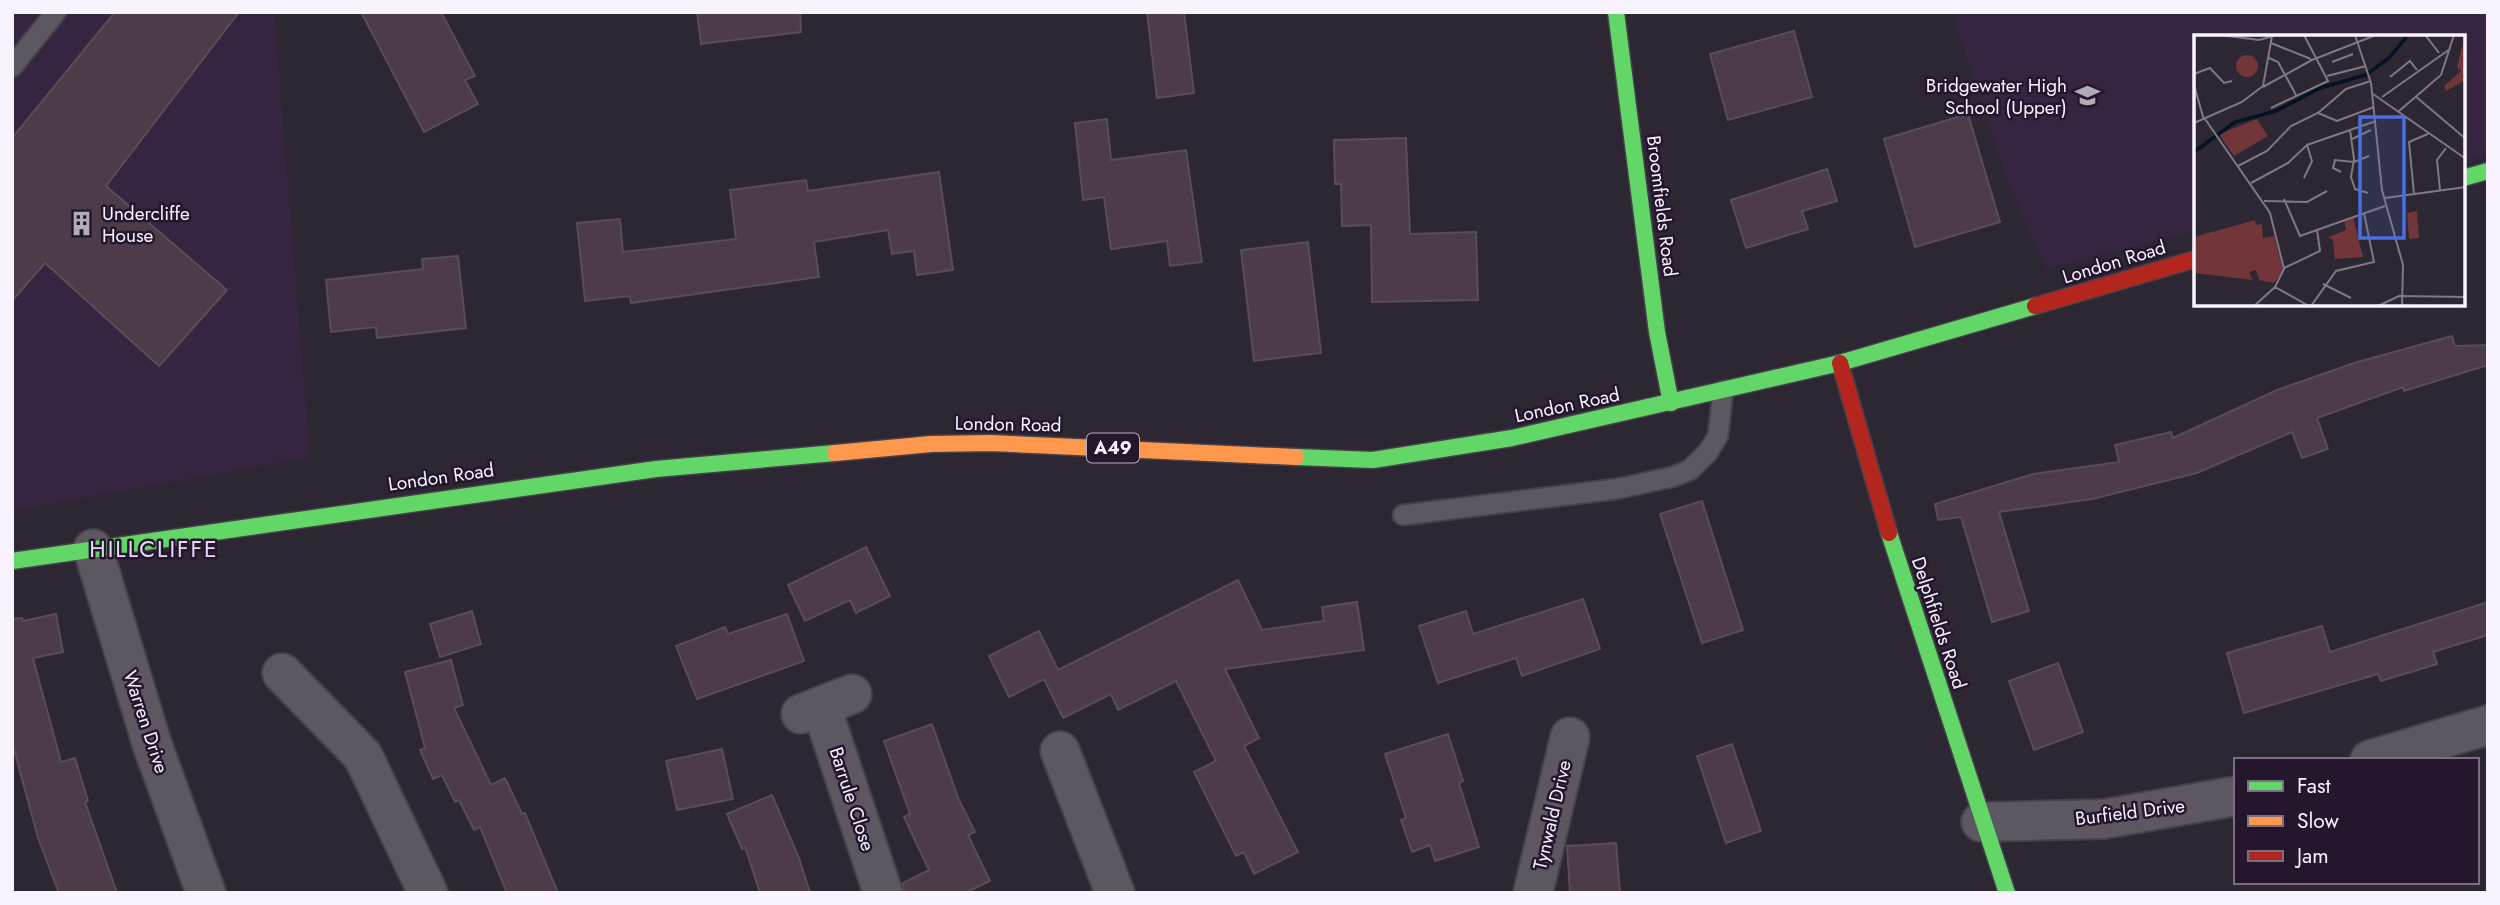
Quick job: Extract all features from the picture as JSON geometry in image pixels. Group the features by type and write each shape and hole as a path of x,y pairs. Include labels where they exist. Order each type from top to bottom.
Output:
{"main road":[{"name":"Broomfields Road","path":"1616,12 1657,332 1671,403"},
{"path":"2465,177 2488,171"},
{"name":"London Road","path":"12,561 656,468 931,444 991,443 1373,460 1512,438 1840,363 2194,260"},
{"name":"Delphfields Road","path":"1840,363 1868,469 2007,893"}],"street":[{"name":"Warren Drive","path":"93,549 152,744 206,893"},
{"path":"282,674 363,756 428,893"},
{"name":"Barrule Close","path":"825,705 883,893"},
{"path":"2377,758 2488,725"},
{"name":"Tynwald Drive","path":"1533,893 1570,737"},
{"path":"1060,751 1115,893"},
{"name":"Burfield Drive","path":"1982,822 2104,819 2234,796"}],"lane":[{"path":"12,67 55,12"},
{"path":"1403,515 1616,489 1672,477 1690,470 1709,452 1718,436 1723,391"}],"shaded area":[{"path":"12,12 274,12 310,457 12,511"},
{"name":"Bridgewater High School (Upper)","path":"1952,12 2488,12 2488,155 2465,161 2465,35 2194,35 2194,231 2046,269 2007,179"}],"building":[{"name":"Undercliffe House","path":"115,12 239,12 106,186 227,290 159,366 45,263 12,301 12,138"},
{"path":"361,12 441,12 475,76 465,80 478,104 424,132"},
{"path":"697,12 800,12 801,32 701,44"},
{"path":"1147,12 1184,12 1194,93 1157,98"},
{"path":"1794,31 1812,97 1728,120 1710,54"},
{"path":"1968,114 2000,222 1915,247 1884,139"},
{"path":"1107,119 1111,160 1186,150 1202,262 1170,266 1167,241 1111,249 1104,197 1083,200 1075,123"},
{"path":"1406,138 1410,234 1476,232 1478,300 1372,302 1371,225 1342,226 1341,184 1335,184 1334,140"},
{"path":"1827,169 1837,201 1802,211 1808,229 1746,248 1731,200"},
{"path":"939,172 953,270 917,275 914,251 892,254 888,230 814,242 819,277 631,303 630,296 585,301 577,223 620,219 623,252 736,239 730,190 806,180 808,191"},
{"path":"1308,242 1321,353 1254,361 1241,250"},
{"path":"458,256 466,328 377,338 376,327 331,332 326,280 423,269 422,259"},
{"path":"2452,336 2455,346 2488,345 2488,365 2404,391 2403,387 2317,418 2328,449 2302,458 2292,432 2197,473 2092,499 1999,512 2029,611 1992,622 1961,517 1938,520 1935,504 2033,474 2119,462 2115,445 2171,432 2173,438 2277,390 2354,363"},
{"path":"1702,501 1743,630 1702,643 1660,514"},
{"path":"866,547 890,596 856,613 850,600 805,621 788,585"},
{"path":"1238,580 1262,630 1324,621 1322,607 1357,602 1364,650 1225,669 1259,738 1244,746 1298,852 1254,874 1244,852 1236,856 1194,772 1216,761 1176,681 1118,710 1111,694 1063,718 1044,679 1009,697 989,656 1039,631 1058,670"},
{"path":"1583,599 1600,649 1522,676 1516,658 1438,683 1419,626 1466,611 1473,634"},
{"path":"2488,602 2488,635 2433,652 2437,664 2381,681 2378,674 2244,713 2227,653 2322,626 2330,652"},
{"path":"472,611 481,644 440,657 430,624"},
{"path":"56,614 63,652 33,658 61,762 75,758 88,801 85,802 117,893 59,893 38,838 12,742 12,619 22,618 23,621"},
{"path":"787,614 804,661 697,699 676,646 725,627 728,634"},
{"path":"451,660 463,705 454,708 491,785 505,778 522,814 525,813 558,893 507,893 480,827 474,830 459,800 455,802 442,775 433,779 420,750 425,748 405,672"},
{"path":"2058,663 2083,732 2034,750 2009,681"},
{"path":"932,724 959,800 975,832 968,835 990,881 965,893 904,893 903,883 929,870 904,817 910,814 884,741"},
{"path":"1448,734 1463,781 1459,783 1479,847 1435,861 1430,845 1412,852 1401,820 1406,818 1385,754"},
{"path":"1732,744 1761,831 1726,843 1697,756"},
{"path":"722,749 733,799 677,810 666,761"},
{"path":"772,795 799,858 810,893 760,893 745,847 742,849 727,814"},
{"path":"1616,843 1620,893 1570,893 1567,846"}],"traffic: fast":[{"path":"1616,12 1657,332 1671,403"},
{"path":"2465,177 2488,171"},
{"path":"1296,457 1373,460 1512,438 1840,363 2035,306"},
{"path":"12,561 656,469 835,453"},
{"path":"1889,533 2007,893"}],"traffic: slow":[{"path":"835,453 931,444 991,443 1296,457"}],"traffic: jam":[{"path":"2035,306 2194,260"},
{"path":"1840,363 1889,533"}],"place":[{"name":"Bridgewater High School (Upper)","path":"2087,96"},
{"name":"Undercliffe House","path":"82,224"}],"district":[{"name":"HILLCLIFFE","path":"154,549"}]}
